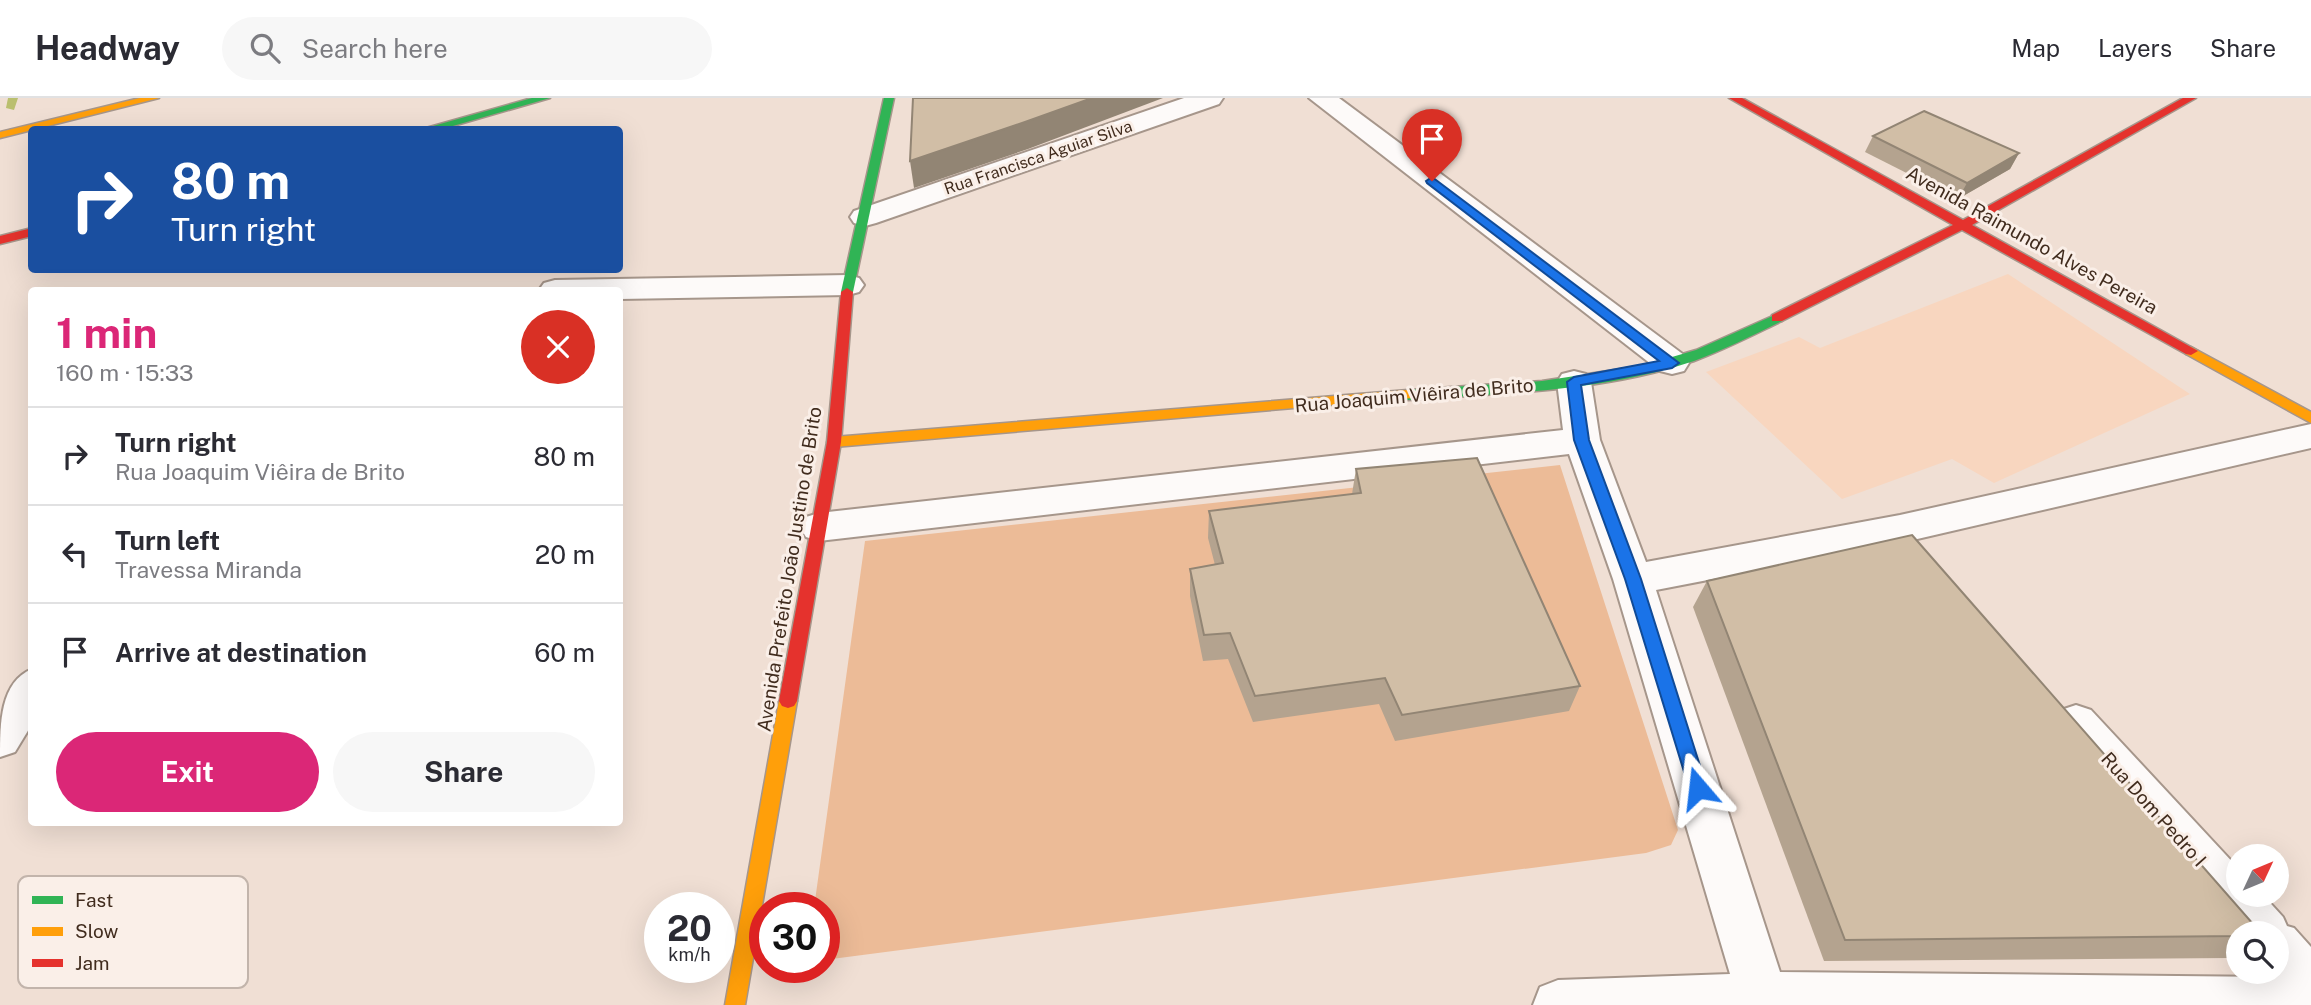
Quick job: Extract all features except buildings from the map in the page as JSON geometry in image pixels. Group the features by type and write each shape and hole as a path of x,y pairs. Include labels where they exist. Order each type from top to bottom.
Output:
{"main road":[{"path":"0,118 83,104 154,98"},
{"path":"439,126 545,98"},
{"name":"Avenida Prefeito João Justino de Brito","path":"735,1005 834,442 848,285 889,98"},
{"name":"Avenida Raimundo Alves Pereira","path":"1734,98 2311,418"},
{"name":"Rua Joaquim Viêira de Brito","path":"834,442 1574,382 1672,363 1724,345 1962,225 2191,98"},
{"path":"0,135 83,104"},
{"path":"0,240 28,233"}],"street":[{"name":"Rua Francisca Aguiar Silva","path":"865,217 1210,98"},
{"path":"1322,98 1672,363"},
{"path":"623,289 848,285"},
{"path":"1574,382 1581,440 1633,579 1764,1001"},
{"path":"1633,579 1900,529 2311,436"},
{"path":"819,527 1581,440"},
{"path":"1900,529 1928,560"},
{"path":"0,739 28,693"},
{"name":"Rua Dom Pedro I","path":"2050,695 2255,921"},
{"path":"2289,958 2311,983"},
{"path":"1558,1005 1764,1001 2311,1002"}],"shaded area":[{"path":"2008,274 2190,394 1994,483 1952,459 1842,499 1706,372 1799,337 1820,348"},
{"path":"1560,465 1678,830 1671,845 1646,853 840,958 840,892 816,892 865,541"}],"waterway":[{"path":"11,108 13,98"}],"traffic: fast":[{"path":"439,126 545,98"},
{"path":"847,292 889,98"},
{"path":"1408,395 1609,377 1700,353 1777,318"}],"traffic: slow":[{"path":"37,126 154,98"},
{"path":"0,135 28,128"},
{"path":"2191,351 2311,418"},
{"path":"834,442 1408,395"},
{"path":"735,1005 788,701"}],"traffic: jam":[{"path":"1734,98 2191,351"},
{"path":"1777,318 1962,225 2191,98"},
{"path":"0,240 28,233"},
{"path":"788,701 834,442 847,292"}],"route":[{"path":"1432,181 1672,363 1574,382 1581,440 1633,579 1698,788"}]}
